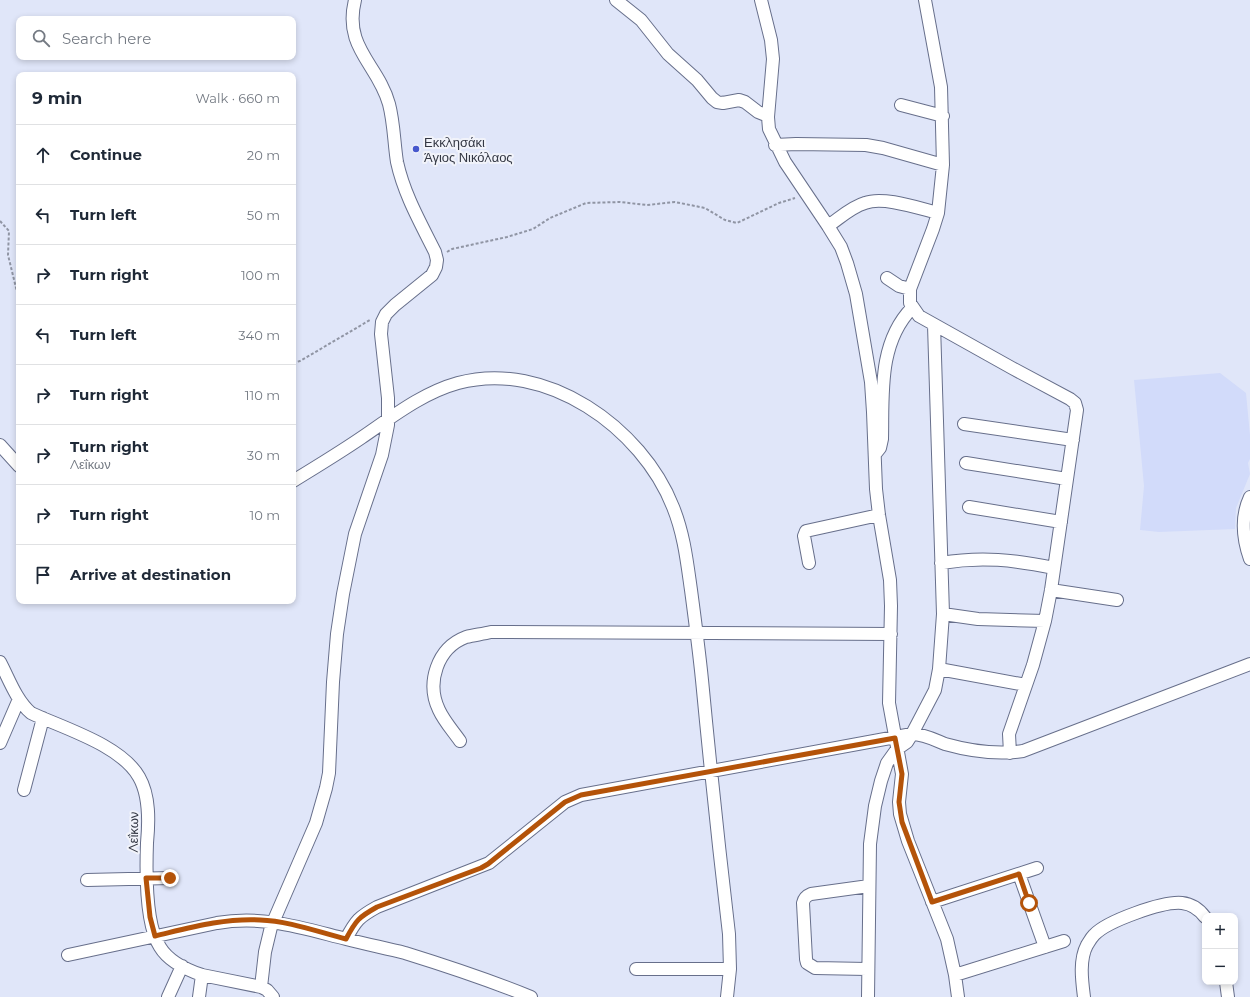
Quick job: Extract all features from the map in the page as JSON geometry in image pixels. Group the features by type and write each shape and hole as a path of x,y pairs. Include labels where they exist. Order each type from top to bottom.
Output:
{"street":[{"path":"261,987 266,945 273,922 313,829 326,788 330,763 332,690 337,634 343,594 355,534 382,455 389,419 381,334 382,322 386,314 395,305 432,275 436,267 437,260 435,252 411,206 402,181 397,161 390,105 385,93 356,42 352,26 355,0"},
{"path":"616,0 641,20 668,54 697,80 717,102 724,103 739,100 745,102 758,112 768,116"},
{"path":"761,0 771,40 773,59 768,116 769,129 775,145 785,162 828,226 843,253 858,300 871,390 874,456 879,515 890,580 891,634 889,703 902,774 899,802 902,822 947,939 958,997"},
{"path":"925,0 941,87 943,116 943,165 938,213 910,289 910,303 912,308 919,316 1070,399 1075,403 1077,410 1051,590 1045,621 1026,685 1009,734 1010,753"},
{"path":"901,105 943,116"},
{"path":"775,145 866,145 883,148 943,165"},
{"path":"828,226 857,206 875,200 887,201 938,213"},
{"path":"887,278 899,286 910,289"},
{"path":"874,456 880,448 882,439 883,384 887,358 893,335 912,308"},
{"path":"346,939 353,925 362,915 377,907 481,868 572,798 581,795 711,772 907,742 933,694 939,669 943,614 934,325"},
{"path":"296,479 350,446 420,399 446,387 469,380 517,380 544,386 571,398 596,413 625,436 644,457 656,473 669,497 684,540 697,632 729,934 730,969 727,997"},
{"path":"964,424 1072,440"},
{"path":"0,445 16,463"},
{"path":"966,463 1067,479"},
{"path":"1250,497 1245,509 1244,522 1246,546 1250,559"},
{"path":"969,507 1061,522"},
{"path":"809,563 804,536 806,531 879,515"},
{"path":"941,563 997,559 1054,568"},
{"path":"1051,590 1117,600"},
{"path":"943,614 978,619 1045,621"},
{"path":"460,741 439,710 434,693 434,676 436,667 443,655 451,646 466,637 491,632 891,634"},
{"name":"Λεΐκων","path":"0,662 19,699 25,708 31,713 65,727 104,746 127,762 140,777 145,792 147,806 146,878 150,912 155,936 159,946 165,954 182,966 202,975 261,987 267,990 273,997"},
{"path":"912,734 921,735 968,749 998,753 1023,751 1250,664"},
{"path":"939,669 1026,685"},
{"path":"0,743 19,699"},
{"path":"24,790 43,718"},
{"path":"868,997 871,840 877,800 886,766 896,744"},
{"path":"932,902 1037,868"},
{"path":"1019,874 1045,947"},
{"path":"87,880 170,878"},
{"path":"868,969 815,968 807,963 803,904 804,899 811,894 869,886"},
{"path":"1084,997 1083,959 1086,946 1094,935 1107,926 1140,911 1164,904 1182,902 1196,907 1202,913"},
{"path":"68,955 235,920 261,920 403,953 459,970 531,997"},
{"path":"955,975 1064,941"},
{"path":"168,997 182,966"},
{"path":"636,969 730,969"},
{"path":"199,997 202,975"},
{"path":"1226,985 1228,997"}],"path":[{"path":"437,260 452,249 507,237 533,229 550,218 586,203 620,202 647,206 675,202 705,208 725,220 737,223 778,203 806,195"},
{"path":"0,221 9,231 8,255 16,288"},
{"path":"296,362 367,321 386,314"}],"shaded area":[{"path":"1220,373 1246,393 1250,435 1250,459 1248,463 1250,474 1236,508 1235,529 1159,532 1140,530 1144,486 1134,380"}],"place":[{"name":"Εκκλησάκι Άγιος Νικόλαος","path":"416,149"}],"route":[{"path":"170,878 146,878 150,917 155,936 227,921 265,920 346,939 353,925 362,915 377,907 481,868 572,798 581,795 895,738 902,774 899,802 900,814 908,841 932,902 1019,874 1029,903"}]}
